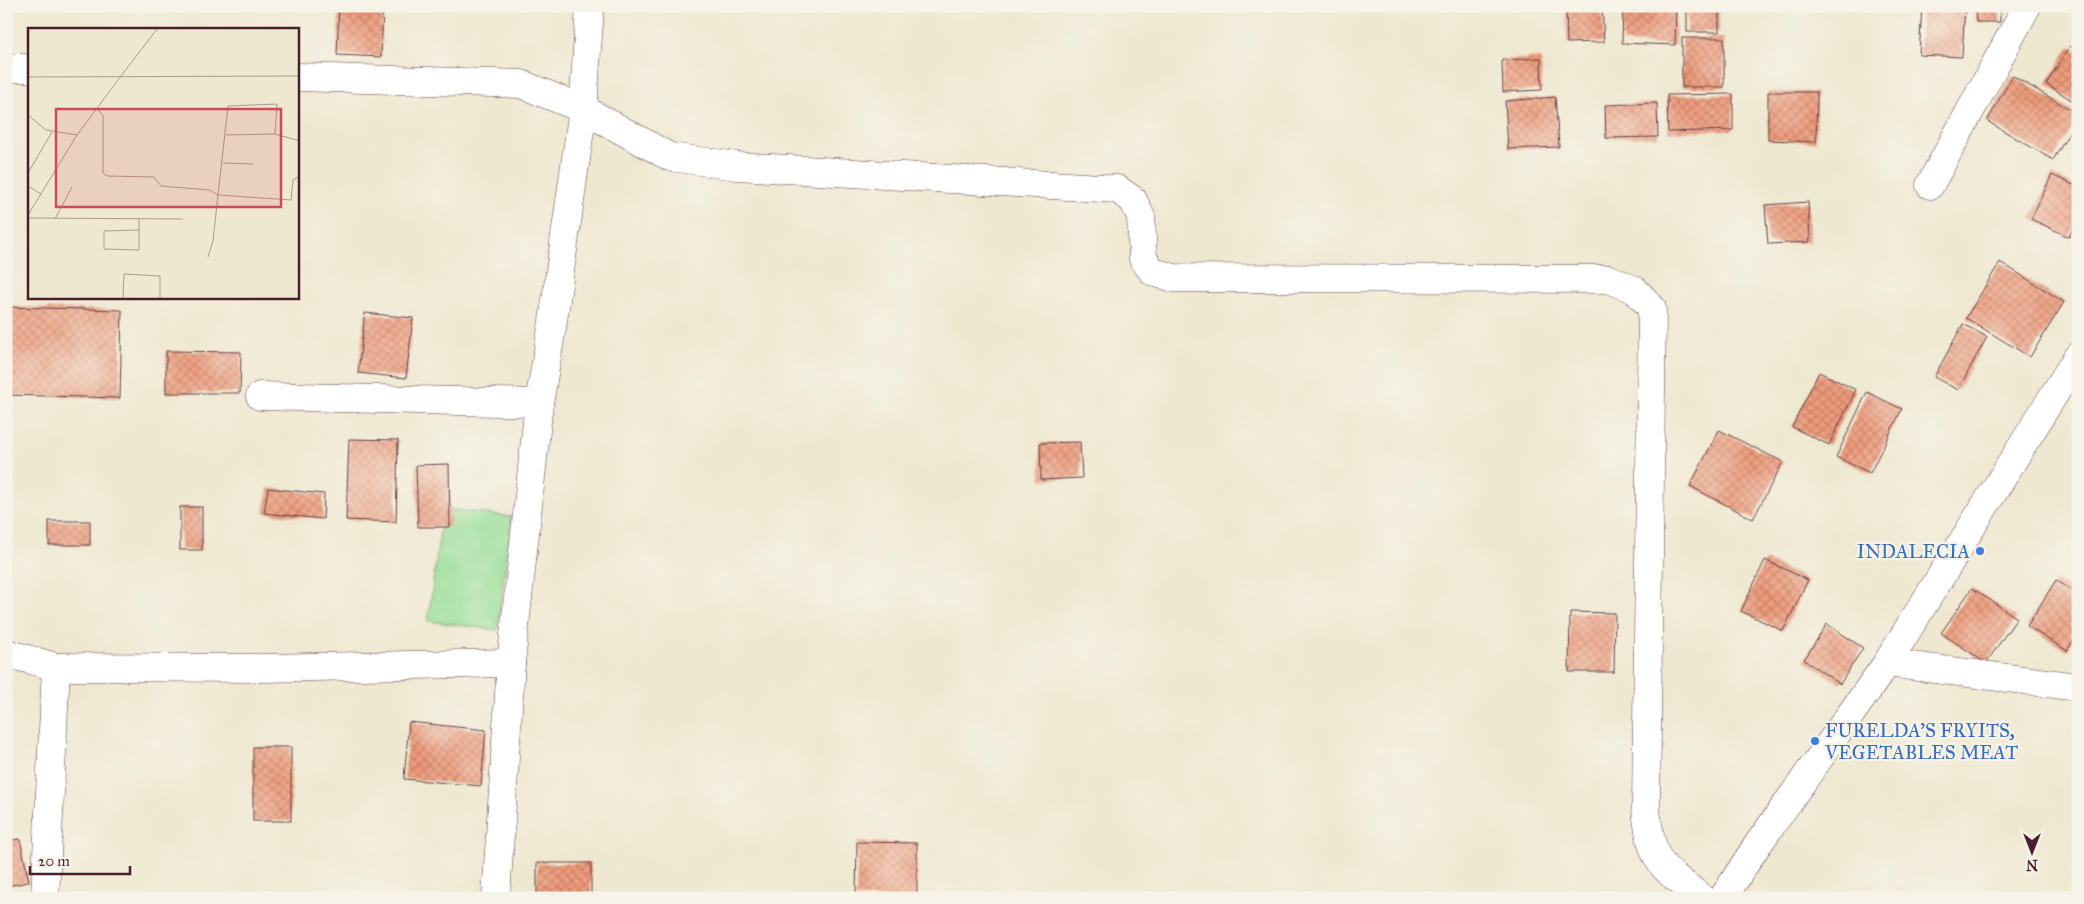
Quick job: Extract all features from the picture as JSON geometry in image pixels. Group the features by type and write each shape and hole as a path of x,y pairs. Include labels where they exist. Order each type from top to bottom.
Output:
{"street":[{"path":"496,898 511,663 539,402 552,328 583,109 590,6"},
{"path":"1930,185 2027,6"},
{"path":"6,68 28,68"},
{"path":"299,77 521,84 583,109 670,157 737,166 1117,189 1133,200 1142,218 1143,259 1153,272 1174,278 1609,279 1635,290 1652,308 1646,809 1650,842 1663,868 1702,898"},
{"path":"1723,898 1756,847 1887,663 2078,356"},
{"path":"260,396 539,402"},
{"path":"6,653 56,668 262,668 511,663"},
{"path":"1887,663 2078,687"},
{"path":"45,898 56,668"}],"green space":[{"path":"443,508 512,517 497,630 428,621"}],"building":[{"path":"339,6 383,6 381,57 337,55"},
{"path":"1566,6 1602,6 1604,42 1567,43"},
{"path":"1623,6 1676,6 1675,45 1622,43"},
{"path":"1687,6 1719,6 1719,32 1687,32"},
{"path":"1922,6 1965,6 1962,57 1919,55"},
{"path":"1975,6 2000,6 2000,22 1976,22"},
{"path":"1682,38 1724,38 1724,87 1682,87"},
{"path":"2070,46 2078,51 2078,104 2046,84"},
{"path":"1541,58 1542,90 1503,92 1502,60"},
{"path":"2013,76 2078,114 2078,118 2053,160 1987,121"},
{"path":"1768,92 1817,92 1816,142 1768,140"},
{"path":"1733,94 1733,130 1668,132 1667,95"},
{"path":"1555,97 1559,147 1508,149 1505,101"},
{"path":"1657,103 1658,137 1606,138 1605,105"},
{"path":"2052,175 2078,187 2078,218 2069,237 2031,219"},
{"path":"1808,202 1810,242 1768,244 1765,205"},
{"path":"2000,262 2064,302 2030,357 1966,318"},
{"path":"6,307 122,310 120,398 6,395"},
{"path":"365,313 413,318 406,378 358,373"},
{"path":"1963,324 1987,337 1958,390 1934,377"},
{"path":"166,351 241,352 240,393 166,393"},
{"path":"1819,372 1856,390 1829,445 1792,427"},
{"path":"1867,392 1902,409 1870,473 1836,457"},
{"path":"1719,430 1783,462 1753,519 1690,486"},
{"path":"349,439 398,440 396,522 346,520"},
{"path":"1080,442 1082,478 1041,480 1040,443"},
{"path":"449,464 450,527 418,527 416,465"},
{"path":"268,488 324,494 323,519 264,513"},
{"path":"180,507 202,507 202,550 180,550"},
{"path":"49,521 90,521 90,545 49,545"},
{"path":"1765,560 1808,580 1783,631 1741,611"},
{"path":"2056,580 2078,594 2078,633 2067,651 2027,626"},
{"path":"1972,588 2017,618 1986,663 1941,633"},
{"path":"1570,612 1615,613 1614,672 1569,672"},
{"path":"1827,624 1863,648 1840,684 1804,660"},
{"path":"409,722 486,730 481,786 404,779"},
{"path":"253,747 291,747 291,821 253,821"},
{"path":"20,839 29,882 6,886 6,841"},
{"path":"857,842 917,843 917,898 856,898"},
{"path":"537,863 591,863 591,898 537,898"}],"place":[{"name":"INDALECIA","path":"1980,551"},
{"name":"FURELDA'S FRYITS, VEGETABLES MEAT","path":"1815,741"}]}
